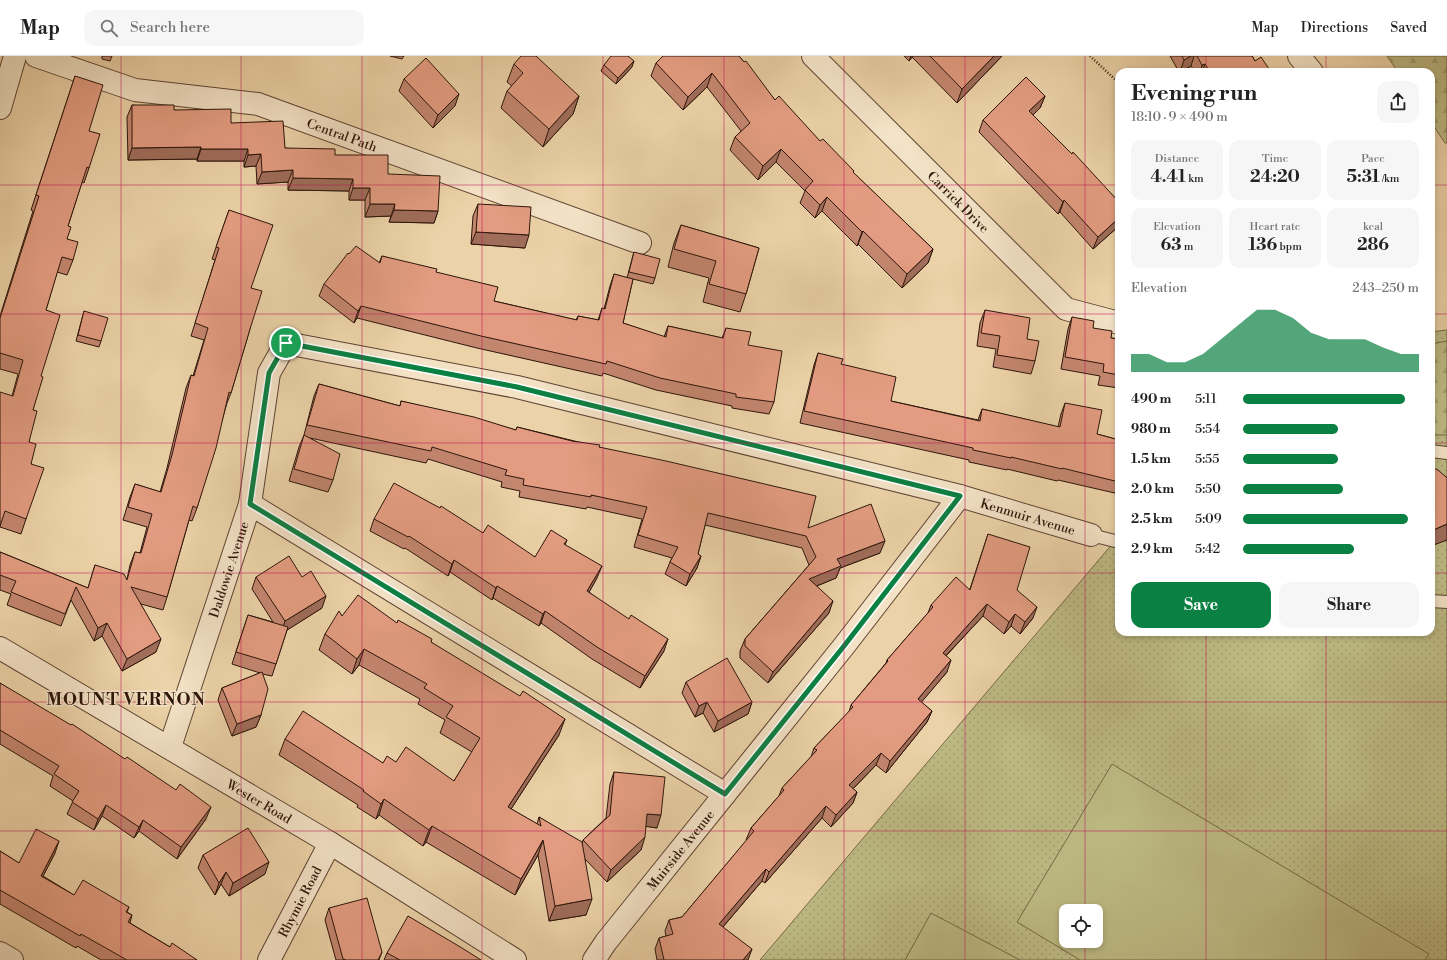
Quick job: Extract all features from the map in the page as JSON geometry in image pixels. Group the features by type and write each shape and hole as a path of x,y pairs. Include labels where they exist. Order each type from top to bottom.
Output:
{"street":[{"path":"0,108 14,56"},
{"name":"Central Path","path":"36,56 135,90 258,104 640,243"},
{"name":"Carrick Drive","path":"813,56 1066,309 1115,322"},
{"path":"1299,56 1309,68"},
{"name":"Kenmuir Avenue","path":"286,343 517,387 960,496 1091,535"},
{"name":"Daldowie Avenue","path":"170,747 250,504 269,373 286,343"},
{"name":"Muirside Avenue","path":"594,960 606,942 844,646 960,496"},
{"path":"250,504 725,794"},
{"name":"Wester Road","path":"0,648 170,747 330,843 515,960"},
{"name":"Rhymie Road","path":"269,960 330,843"},
{"path":"0,953 12,960"}],"lane":[{"path":"1435,452 1447,453"},
{"path":"1091,535 1115,541"},
{"path":"1435,601 1447,602"}],"path":[{"path":"1090,56 1115,79"}],"green space":[{"path":"1387,56 1447,56 1447,143 1445,143 1435,128 1435,68 1395,68"},
{"path":"1447,330 1447,960 760,960 1115,541 1115,636 1435,636 1435,332"},
{"path":"1447,341 1447,435 1435,435 1435,343"},
{"path":"1112,764 1429,954 1425,960 1080,960 1060,948 1103,948 1103,904 1059,904 1059,947 1017,922"},
{"path":"931,913 1020,960 905,960"}],"building":[{"path":"521,56 536,56 579,96 549,129 507,91 523,73 514,64"},
{"path":"611,56 628,56 634,61 618,78 604,65"},
{"path":"663,56 739,56 744,62 746,61 775,100 779,96 820,141 823,139 854,171 853,172 933,249 907,274 827,197 820,205 805,190 813,181 781,149 763,166 735,137 750,123 712,73 688,97 656,63"},
{"path":"930,56 994,56 962,89"},
{"path":"1182,56 1191,56 1184,60"},
{"path":"1197,56 1252,56 1255,61 1261,57 1268,68 1208,68 1205,64 1202,65"},
{"path":"426,58 459,94 438,115 404,79"},
{"path":"75,76 103,85 89,131 100,134 89,168 87,167 68,226 71,227 67,239 78,242 73,260 62,257 46,310 60,315 41,376 43,377 33,410 37,411 29,442 36,444 31,464 44,468 26,519 5,511 0,526 0,392 13,396 23,360 0,353 0,318 39,196 36,195"},
{"path":"1026,77 1045,96 1029,111 1072,154 1073,152 1115,198 1115,222 1098,237 1064,200 1063,202 983,120"},
{"path":"132,105 174,105 174,110 231,109 231,123 283,121 285,148 335,149 335,155 388,155 388,174 440,176 438,211 394,210 395,204 370,204 370,188 353,188 353,179 293,178 293,170 262,172 261,154 248,155 248,149 201,149 201,147 132,148"},
{"path":"478,204 531,207 529,235 476,232"},
{"path":"229,210 273,225 251,288 262,291 231,393 229,392 216,448 197,508 193,506 167,597 131,587 161,639 127,659 107,623 98,628 76,587 65,614 11,592 16,581 0,575 0,552 88,588 95,565 124,574 127,580 135,552 141,553 152,514 128,507 135,484 161,492 172,455 191,375 194,376 208,328 195,323 219,248 216,247"},
{"path":"681,225 759,248 746,294 709,284 716,261 674,249"},
{"path":"356,246 380,263 382,256 437,269 436,272 498,287 494,301 577,320 578,316 599,320 602,308 605,309 614,274 633,279 623,323 666,337 668,326 723,338 726,328 751,332 748,345 782,351 774,402 736,397 736,394 660,378 607,361 606,364 481,336 361,306 358,311 324,284 348,253 349,254"},
{"path":"634,252 660,259 655,278 629,272"},
{"path":"985,310 1030,318 1027,339 1039,341 1035,361 997,355 1000,336 981,333"},
{"path":"84,311 108,318 101,341 78,335"},
{"path":"1072,317 1094,321 1093,328 1112,331 1111,338 1115,338 1115,374 1103,372 1104,364 1065,357"},
{"path":"818,353 843,359 841,364 896,377 891,401 980,421 982,409 1060,427 1065,403 1102,410 1097,434 1115,439 1115,481 1062,468 973,450 973,448 804,411"},
{"path":"319,384 400,406 401,401 474,417 516,430 517,427 572,441 600,445 599,447 816,496 808,528 871,504 885,541 837,559 841,566 809,579 833,601 773,672 745,646 745,639 816,557 806,536 708,513 698,554 701,556 690,574 670,562 678,547 638,535 647,507 591,495 591,497 523,485 524,479 505,475 507,470 432,447 431,451 307,425"},
{"path":"304,435 340,454 333,480 294,469"},
{"path":"1435,469 1447,477 1447,524 1435,529"},
{"path":"394,483 440,508 441,506 483,533 488,525 535,557 551,530 567,540 564,544 602,566 587,591 629,619 631,615 668,639 645,676 597,647 545,611 543,614 497,586 496,588 454,560 452,564 409,536 408,537 374,519"},
{"path":"988,534 1030,547 1017,590 1037,607 1025,622 1015,614 1009,622 987,604 943,653 951,660 918,699 932,711 890,761 881,753 849,785 857,792 836,815 826,806 769,872 766,869 719,924 752,949 743,960 664,960 659,938 673,934 669,920 682,917 754,831 751,828 784,790 782,788 817,750 814,748 853,707 851,705 888,661 887,660 933,607 931,605 956,577 970,590"},
{"path":"289,556 302,577 311,571 326,596 285,621 256,577"},
{"path":"358,595 397,623 398,620 432,639 431,642 520,696 523,691 565,719 508,807 541,826 539,817 582,842 592,899 555,906 543,840 521,879 432,826 429,830 384,799 381,804 363,791 364,790 285,739 303,711 383,763 387,756 396,762 406,747 454,781 480,738 446,717 453,706 424,688 427,684 364,649 357,659 325,634 339,611 342,616"},
{"path":"248,615 288,627 276,664 236,652"},
{"path":"727,658 752,702 718,721 707,702 699,706 686,682"},
{"path":"262,672 268,689 261,715 237,724 222,688"},
{"path":"0,683 71,725 72,724 125,759 127,757 176,790 180,784 211,807 181,847 143,820 139,827 106,805 98,819 72,802 79,791 54,774 59,766 0,730"},
{"path":"614,772 665,777 661,815 647,814 645,837 611,870 583,840 610,815"},
{"path":"248,828 269,862 233,883 226,872 219,883 203,855"},
{"path":"36,829 59,841 41,876 74,895 83,880 129,907 126,912 132,915 128,922 170,947 172,943 197,960 127,960 81,934 80,936 0,890 0,851 19,863"},
{"path":"367,898 382,952 378,960 343,959 329,908"},
{"path":"408,916 481,960 400,960 387,953"}],"district":[{"name":"MOUNT VERNON","path":"126,699"}],"route":[{"path":"286,343 517,387 960,496 844,646 725,794 250,504 269,373 286,343"}]}
